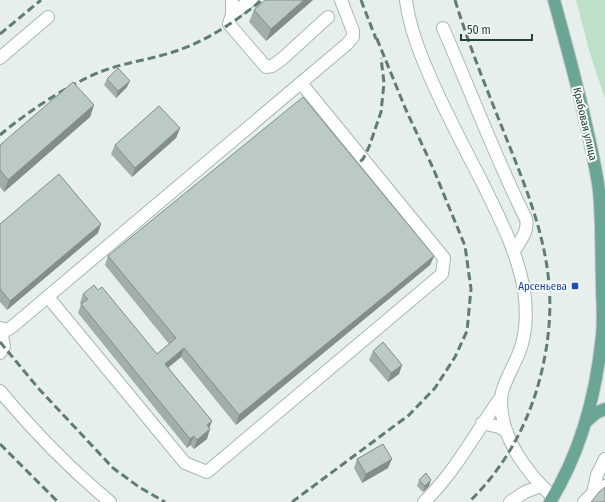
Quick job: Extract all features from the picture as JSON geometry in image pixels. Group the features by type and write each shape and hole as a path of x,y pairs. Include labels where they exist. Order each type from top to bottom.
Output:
{"main road":[{"name":"Крабовая улица","path":"552,499 569,467 587,421 598,371 604,300 604,259 599,191 592,148 554,0"},
{"path":"587,421 596,413 605,409"}],"street":[{"path":"232,0 232,14 229,24 266,67 272,66 282,59 328,17"},
{"path":"232,14 251,0"},
{"path":"0,353 4,347 0,328 7,330 13,326 347,44 353,37 353,31 341,0"},
{"path":"406,0 413,35 437,94 501,220 514,251 524,291 526,312 525,331 520,352 502,390 501,397 503,421 513,446 531,473 552,499"},
{"path":"0,58 48,17"},
{"path":"443,28 506,178 528,225 514,251"},
{"path":"48,297 185,463 207,472 442,274 444,258 301,83"},
{"path":"0,391 27,424 60,458 110,502"},
{"path":"424,502 449,474 501,397"},
{"path":"482,423 499,427 507,432"},
{"path":"593,493 597,475 605,459"},
{"path":"510,502 525,492 541,486"},
{"path":"584,502 593,493 605,486"}],"green space":[{"path":"576,0 605,0 605,99 589,50"}],"building":[{"path":"265,0 304,0 271,29 254,10"},
{"path":"118,68 130,81 118,91 107,79"},
{"path":"73,82 94,105 8,180 0,170 0,145"},
{"path":"303,97 434,256 239,415 184,348 165,364 212,421 207,425 210,429 197,440 194,436 190,439 81,304 88,299 83,294 94,285 98,290 102,287 157,354 176,338 108,256"},
{"path":"159,106 180,128 135,168 115,145"},
{"path":"59,174 101,224 10,301 0,289 0,224"},
{"path":"383,342 402,365 391,373 373,351"},
{"path":"383,444 392,459 366,474 357,459"},
{"path":"426,473 431,480 425,486 419,480"},
{"path":"605,487 605,502 591,502 599,492"}],"railway":[{"path":"0,34 41,0"},
{"path":"0,135 35,108 88,77 109,69 153,58 195,44 230,24 262,0"},
{"path":"361,0 376,39"},
{"path":"455,0 474,55 534,213 544,248 550,297 546,350 541,376 532,405 518,435 501,464 481,490 469,502"},
{"path":"292,502 409,415 435,388 455,357 467,331 471,289 465,246 375,34"},
{"path":"351,169 363,159 369,147 381,112 384,83 381,58"},
{"path":"0,342 39,389 113,468 139,487 165,502"},
{"path":"0,444 58,502"}],"place":[{"name":"Арсеньева","path":"575,286"}]}
